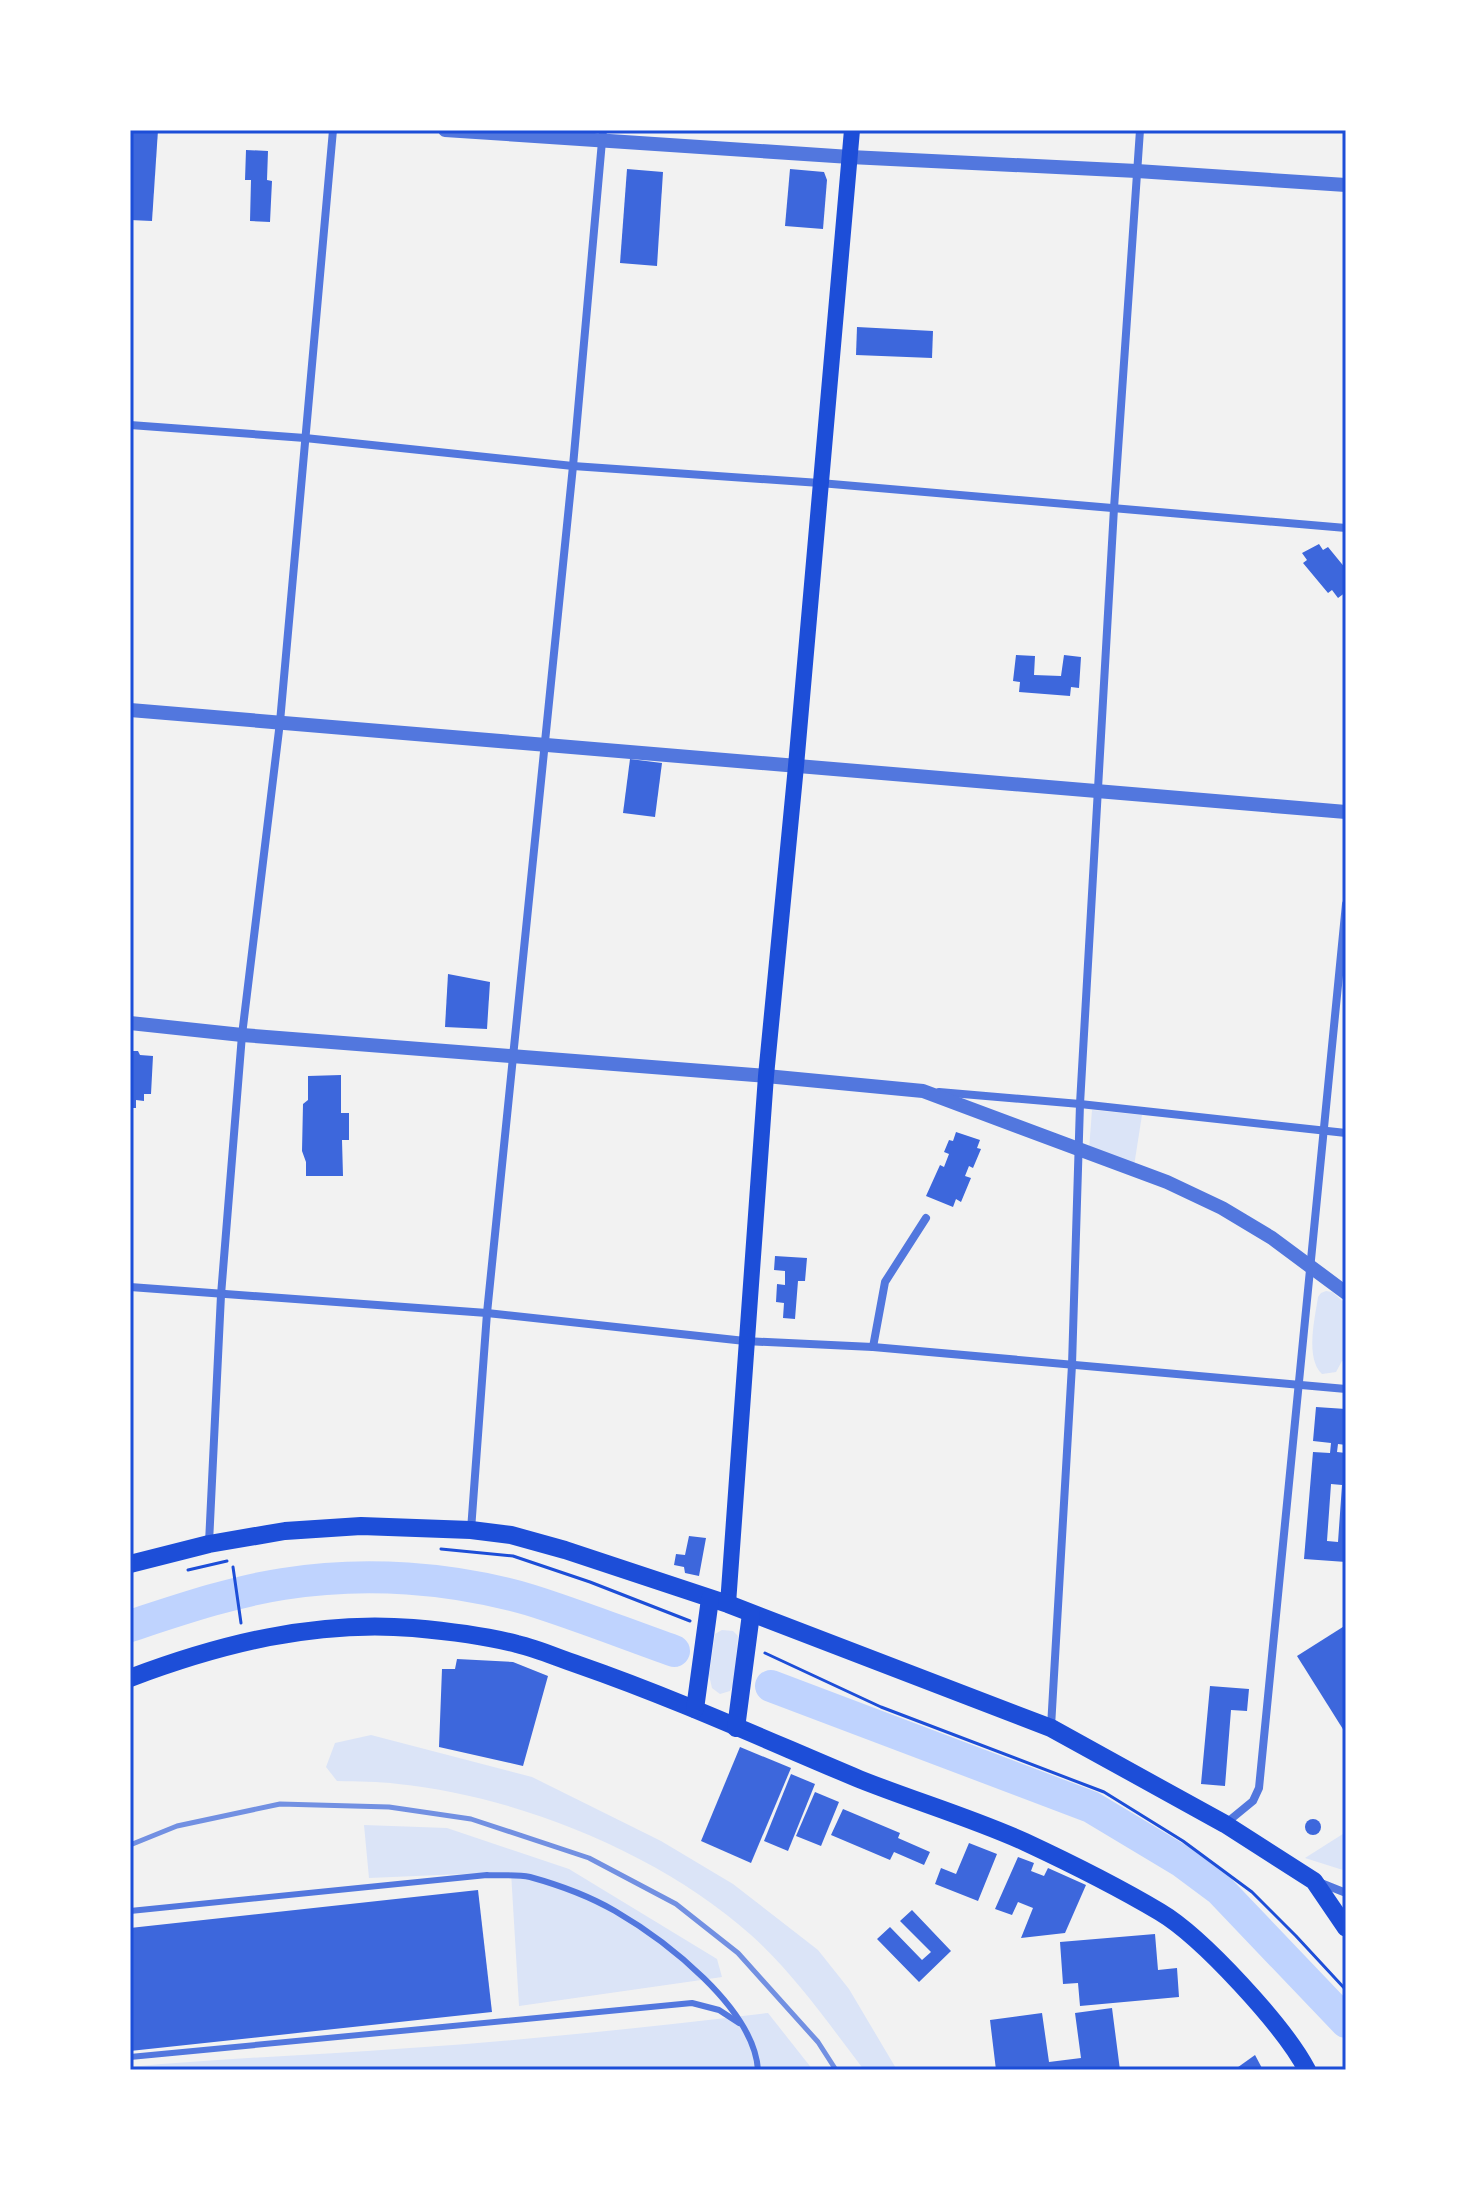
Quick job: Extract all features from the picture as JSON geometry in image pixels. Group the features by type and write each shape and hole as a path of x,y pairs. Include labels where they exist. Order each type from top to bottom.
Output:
{"main road":[{"path":"696,1704 700,1622 719,1601 745,1341 766,1076 852,130"},
{"path":"135,1561 285,1531 361,1526 471,1530 511,1535 565,1550 719,1601 1051,1728 1225,1824 1314,1881 1346,1928"},
{"path":"736,1728 751,1614"},
{"path":"130,1678 274,1634 340,1628 408,1628 517,1644 696,1704 736,1728 880,1788 1024,1842 1162,1913 1201,1945 1241,1985 1307,2070"}],"street":[{"path":"209,1544 221,1295 242,1035 280,722 333,130"},
{"path":"445,130 602,135 850,157 1346,185"},
{"path":"1051,1728 1072,1365 1080,1104 1114,508 1140,130"},
{"path":"471,1530 487,1313 573,466 602,135"},
{"path":"130,425 305,438 573,466 820,483 1346,528"},
{"path":"130,710 1346,812"},
{"path":"1225,1824 1253,1801 1259,1788 1346,904"},
{"path":"130,1023 242,1035 1080,1104 1346,1133"},
{"path":"923,1091 1167,1182 1222,1208 1272,1238 1346,1293"},
{"path":"873,1347 885,1282 926,1218"},
{"path":"130,1287 487,1313 745,1341 873,1347 1346,1389"},
{"path":"1314,1881 1346,1893"}],"lane":[{"path":"130,1911 487,1875 526,1876 564,1888 615,1911 655,1938 720,1995 741,2024 757,2060 758,2070"},
{"path":"130,2057 692,2003 719,2010 741,2024"}],"path":[{"path":"440,1549 513,1556 700,1622"},
{"path":"176,1573 232,1560"},
{"path":"233,1567 241,1623"},
{"path":"763,1652 881,1707 1104,1792 1183,1841 1252,1892 1346,1990"}],"shaded area":[{"path":"1092,1110 1142,1115 1134,1166 1089,1150"},
{"path":"1326,1291 1332,1292 1346,1304 1346,1362 1342,1361 1336,1372 1322,1374 1314,1358 1312,1337 1318,1297"},
{"path":"722,1630 733,1631 738,1636 734,1684 730,1691 720,1694 712,1688 709,1675 715,1634"},
{"path":"371,1735 532,1777 661,1841 733,1884 818,1950 849,1989 897,2070 864,2070 796,1983 751,1935 675,1879 631,1855 586,1834 491,1801 398,1784 337,1781 326,1767 335,1743"},
{"path":"364,1825 447,1828 569,1869 717,1959 722,1977 519,2006 511,1872 369,1878"},
{"path":"1346,1832 1346,1871 1305,1858"},
{"path":"768,2013 813,2070 130,2070 130,2067 165,2064 500,2041"}],"building":[{"path":"130,130 158,130 152,221 130,220"},
{"path":"246,150 268,151 267,180 272,181 270,222 250,221 251,180 245,180"},
{"path":"627,169 663,172 657,266 620,263"},
{"path":"790,169 824,172 827,180 823,229 785,226"},
{"path":"857,327 933,331 932,358 856,355"},
{"path":"1319,544 1323,550 1328,547 1346,569 1346,592 1338,598 1332,590 1328,593 1303,563 1307,560 1302,553"},
{"path":"1016,655 1035,656 1034,675 1061,676 1064,655 1081,657 1079,688 1071,687 1070,696 1019,692 1020,682 1013,681"},
{"path":"630,759 662,763 655,817 623,813"},
{"path":"448,974 490,982 487,1029 445,1027"},
{"path":"130,1051 153,1056 151,1094 144,1094 144,1101 136,1100 136,1108 130,1108"},
{"path":"341,1075 341,1113 349,1113 349,1140 342,1140 343,1176 306,1176 302,1151 303,1104 308,1100 308,1076"},
{"path":"956,1132 980,1140 977,1148 981,1149 973,1168 969,1166 965,1176 971,1178 961,1202 956,1199 953,1207 926,1196 940,1165 944,1167 949,1154 944,1152"},
{"path":"775,1256 807,1258 805,1281 798,1281 795,1319 783,1318 784,1303 776,1302 777,1284 785,1285 785,1271 774,1270"},
{"path":"1316,1407 1346,1409 1346,1445 1338,1444 1337,1452 1346,1453 1346,1562 1304,1559 1313,1452 1330,1453 1331,1443 1313,1441","holes":["1331,1484 1342,1485 1338,1542 1327,1541"]},
{"path":"689,1536 706,1538 699,1576 685,1573 684,1567 674,1565 676,1554 685,1555"},
{"path":"1346,1625 1346,1734 1297,1656"},
{"path":"457,1659 513,1662 548,1676 523,1766 439,1747 442,1669 455,1669"},
{"path":"1210,1686 1249,1689 1247,1711 1231,1710 1225,1786 1201,1784"},
{"path":"740,1747 791,1768 751,1863 701,1841"},
{"path":"791,1774 815,1784 788,1851 764,1841"},
{"path":"815,1792 839,1802 821,1846 796,1836"},
{"path":"843,1809 900,1833 898,1838 930,1852 924,1865 894,1852 890,1860 831,1835"},
{"path":"1313,1819 1319,1821 1319,1833 1313,1835 1307,1833 1305,1827 1307,1821"},
{"path":"969,1843 997,1854 978,1901 935,1884 941,1868 956,1874"},
{"path":"1018,1857 1034,1863 1031,1871 1044,1876 1048,1868 1086,1885 1065,1933 1021,1938 1033,1908 1018,1902 1012,1915 995,1909"},
{"path":"478,1890 492,2012 130,2051 130,1928"},
{"path":"912,1910 951,1951 919,1982 877,1939 890,1927 922,1960 931,1952 900,1921"},
{"path":"1155,1934 1158,1970 1177,1968 1179,1997 1080,2006 1078,1983 1063,1984 1060,1942"},
{"path":"1112,2008 1120,2070 996,2070 990,2020 1042,2013 1049,2062 1081,2058 1075,2013"},
{"path":"1255,2055 1263,2070 1234,2070"}],"waterway":[{"path":"130,1626 264,1587 345,1578 407,1578 469,1586 530,1600 674,1651"},
{"path":"771,1686 1091,1807 1181,1861 1220,1890 1346,2022"}],"railway":[{"path":"130,1845 177,1826 280,1804 389,1807 471,1819 589,1858 676,1904 738,1953 818,2042 836,2070"}]}
